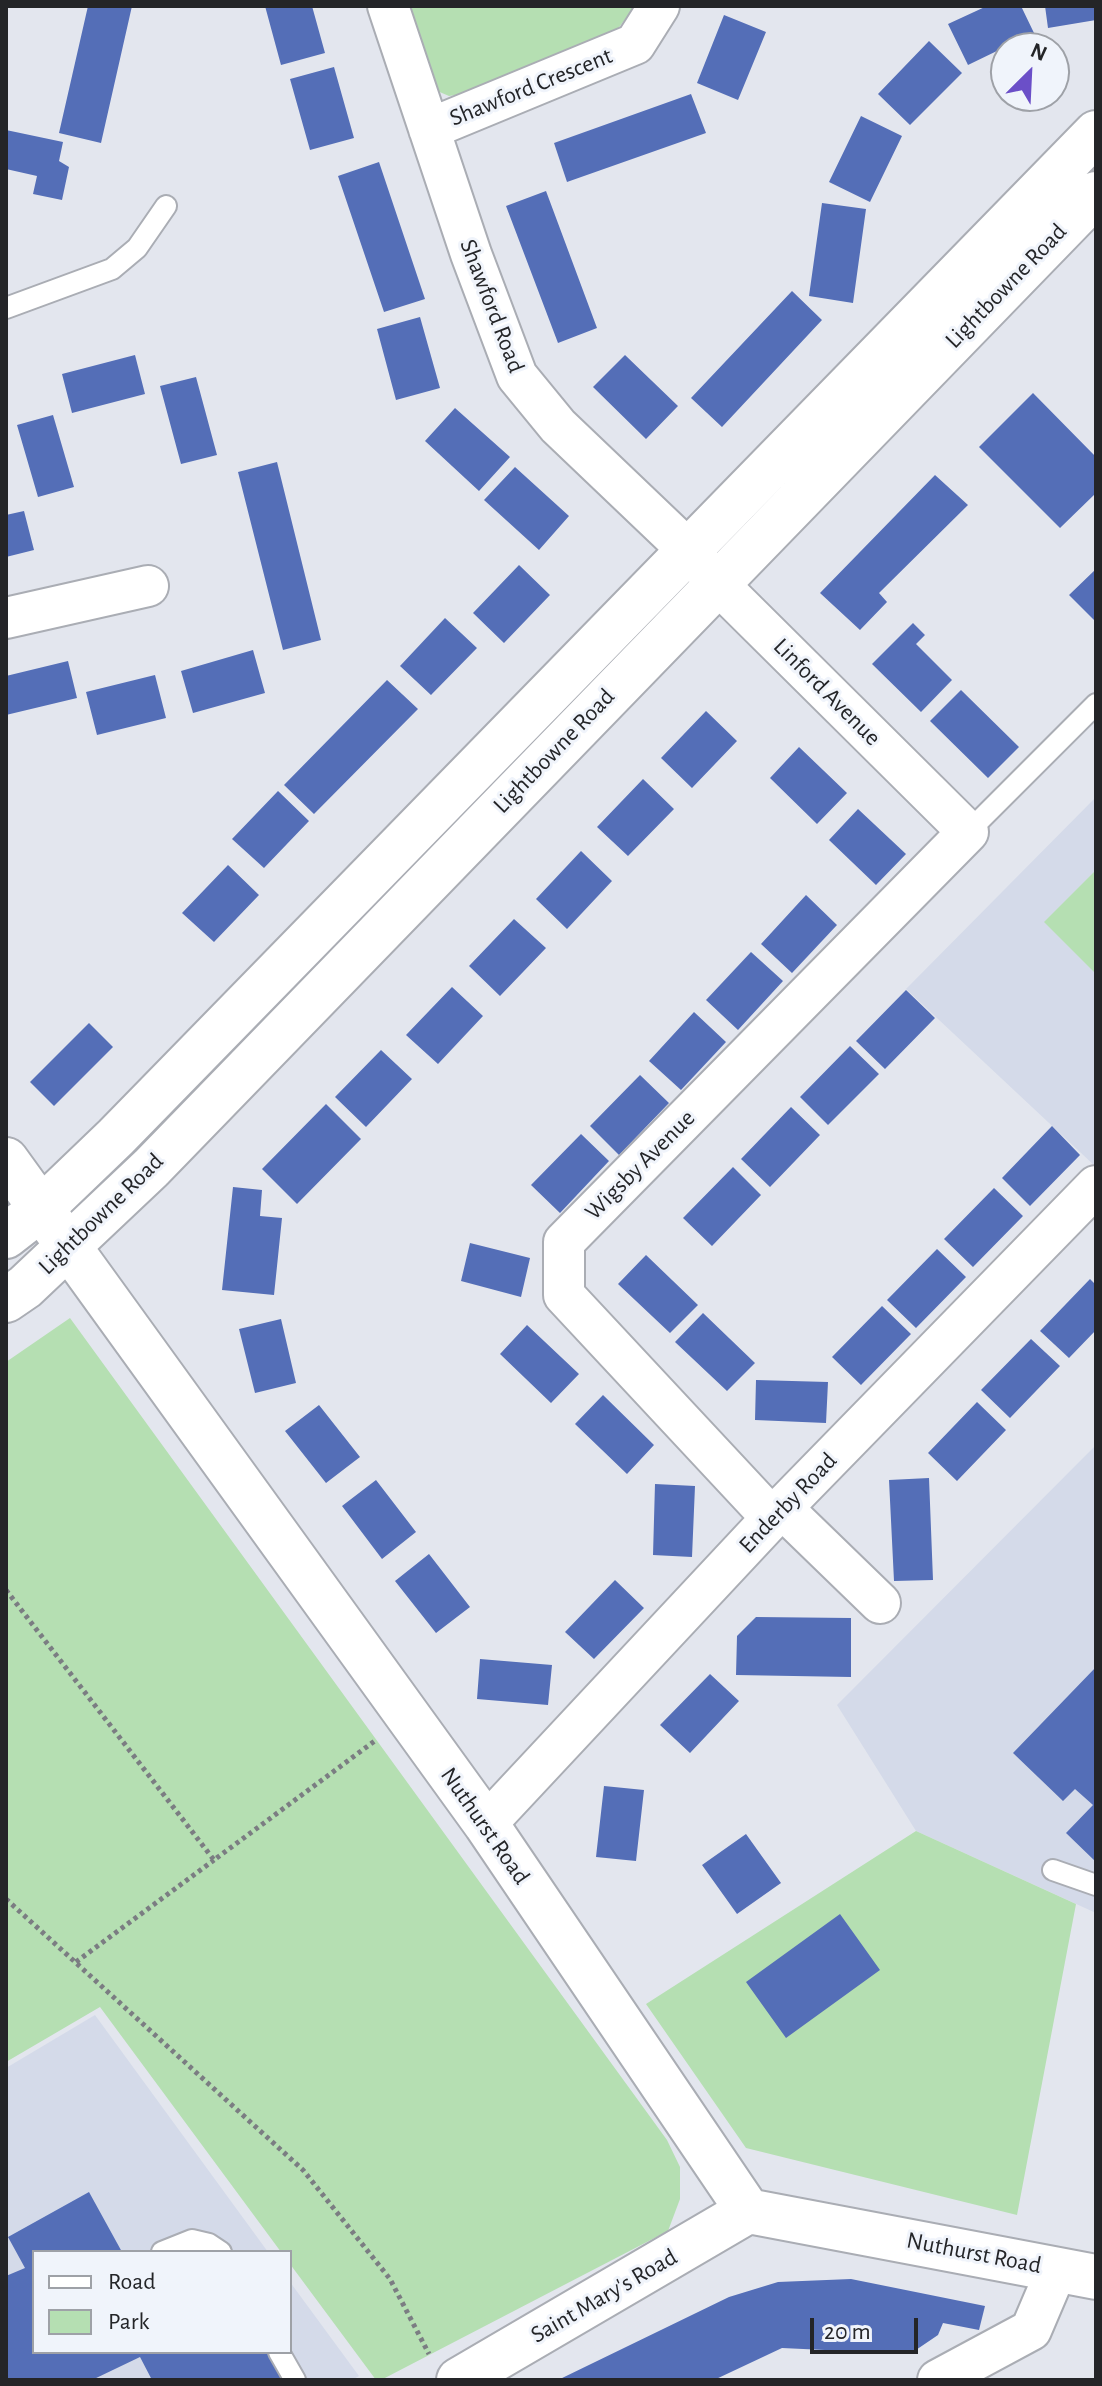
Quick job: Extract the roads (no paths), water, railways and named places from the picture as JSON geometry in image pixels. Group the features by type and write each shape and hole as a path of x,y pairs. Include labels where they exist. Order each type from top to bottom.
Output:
{"main road":[{"name":"Lightbowne Road","path":"6,1236 42,1208 1096,133"},
{"name":"Lightbowne Road","path":"6,1300 142,1177 1096,194"},
{"name":"Nuthurst Road","path":"6,1160 486,1824 748,2211 1077,2273"},
{"name":"Saint Mary's Road","path":"448,2374 748,2211"}],"street":[{"name":"Shawford Road","path":"388,6 517,376 558,426 688,550"},
{"name":"Shawford Crescent","path":"429,129 635,44 659,6"},
{"name":"Linford Avenue","path":"688,550 719,585 968,832"},
{"path":"6,618 148,586"},
{"name":"Wigsby Avenue","path":"880,1603 777,1513 564,1295 564,1242 968,832"},
{"name":"Enderby Road","path":"486,1824 777,1513 1096,1186"},
{"path":"938,2380 1031,2330 1077,2273"}],"lane":[{"path":"6,308 112,269 137,248 166,206"},
{"path":"968,832 1096,704"},
{"path":"1053,1870 1096,1885"},
{"path":"167,2250 192,2240 218,2250"},
{"path":"280,2354 295,2380"}]}
